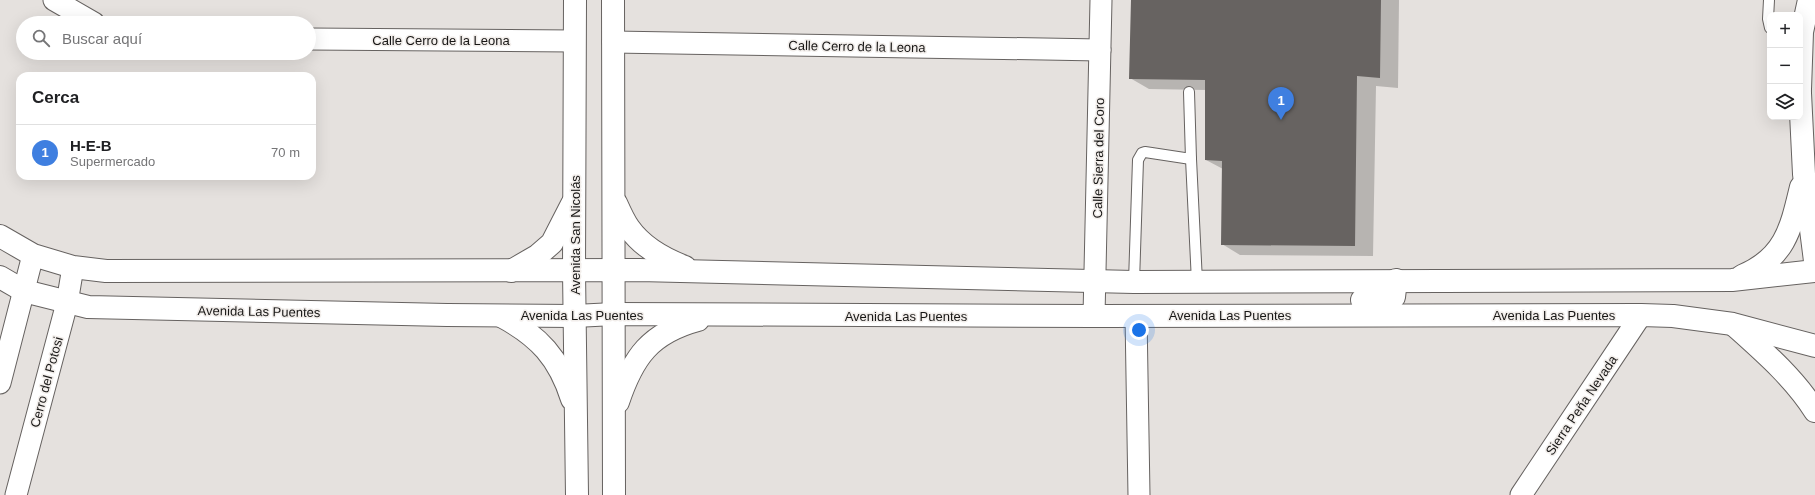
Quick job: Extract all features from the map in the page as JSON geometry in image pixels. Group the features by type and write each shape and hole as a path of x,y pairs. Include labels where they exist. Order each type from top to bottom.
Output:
{"street":[{"path":"54,0 82,16"},
{"name":"Avenida San Nicolás","path":"575,0 574,271 577,495"},
{"path":"613,0 615,202 614,495"},
{"name":"Calle Sierra del Coro","path":"1094,316 1101,0"},
{"path":"1800,84 1802,32 1809,0"},
{"name":"Calle Cerro de la Leona","path":"316,39 574,41"},
{"name":"Calle Cerro de la Leona","path":"613,42 1100,50"},
{"path":"1801,120 1804,174 1815,262"},
{"path":"1732,280 1758,269 1769,261 1779,249 1794,218 1804,174"},
{"path":"511,271 537,256 552,243 574,200"},
{"path":"615,202 629,229 648,248 670,261 694,271"},
{"path":"0,236 33,255 73,267 106,271 615,270 1134,282 1197,282 1396,280 1732,280 1815,271"},
{"path":"0,383 33,255"},
{"name":"Cerro del Potosi","path":"16,495 67,303 73,267"},
{"name":"Avenida Las Puentes","path":"0,277 24,291 67,303 88,307 575,316 614,314 1094,316 1641,314 1673,316 1733,324 1815,346"},
{"path":"1194,315 1217,303 1226,301 1391,300 1394,297 1396,280"},
{"name":"Sierra Peña Nevada","path":"1521,495 1641,314"},
{"path":"500,315 520,326 540,341 556,364 567,384 576,412"},
{"path":"614,413 633,366 653,341 678,325 715,315"},
{"path":"1136,316 1139,495"},
{"path":"1733,324 1776,364 1794,384 1815,412"}],"lane":[{"path":"1768,12 1769,0"},
{"path":"1189,92 1197,282"},
{"path":"1134,282 1138,157 1145,152 1191,159"}],"building":[{"path":"1131,0 1381,0 1380,78 1357,76 1355,246 1221,245 1222,161 1205,160 1205,80 1129,79"}],"place":[{"name":"H-E-B","path":"1281,120"}]}
